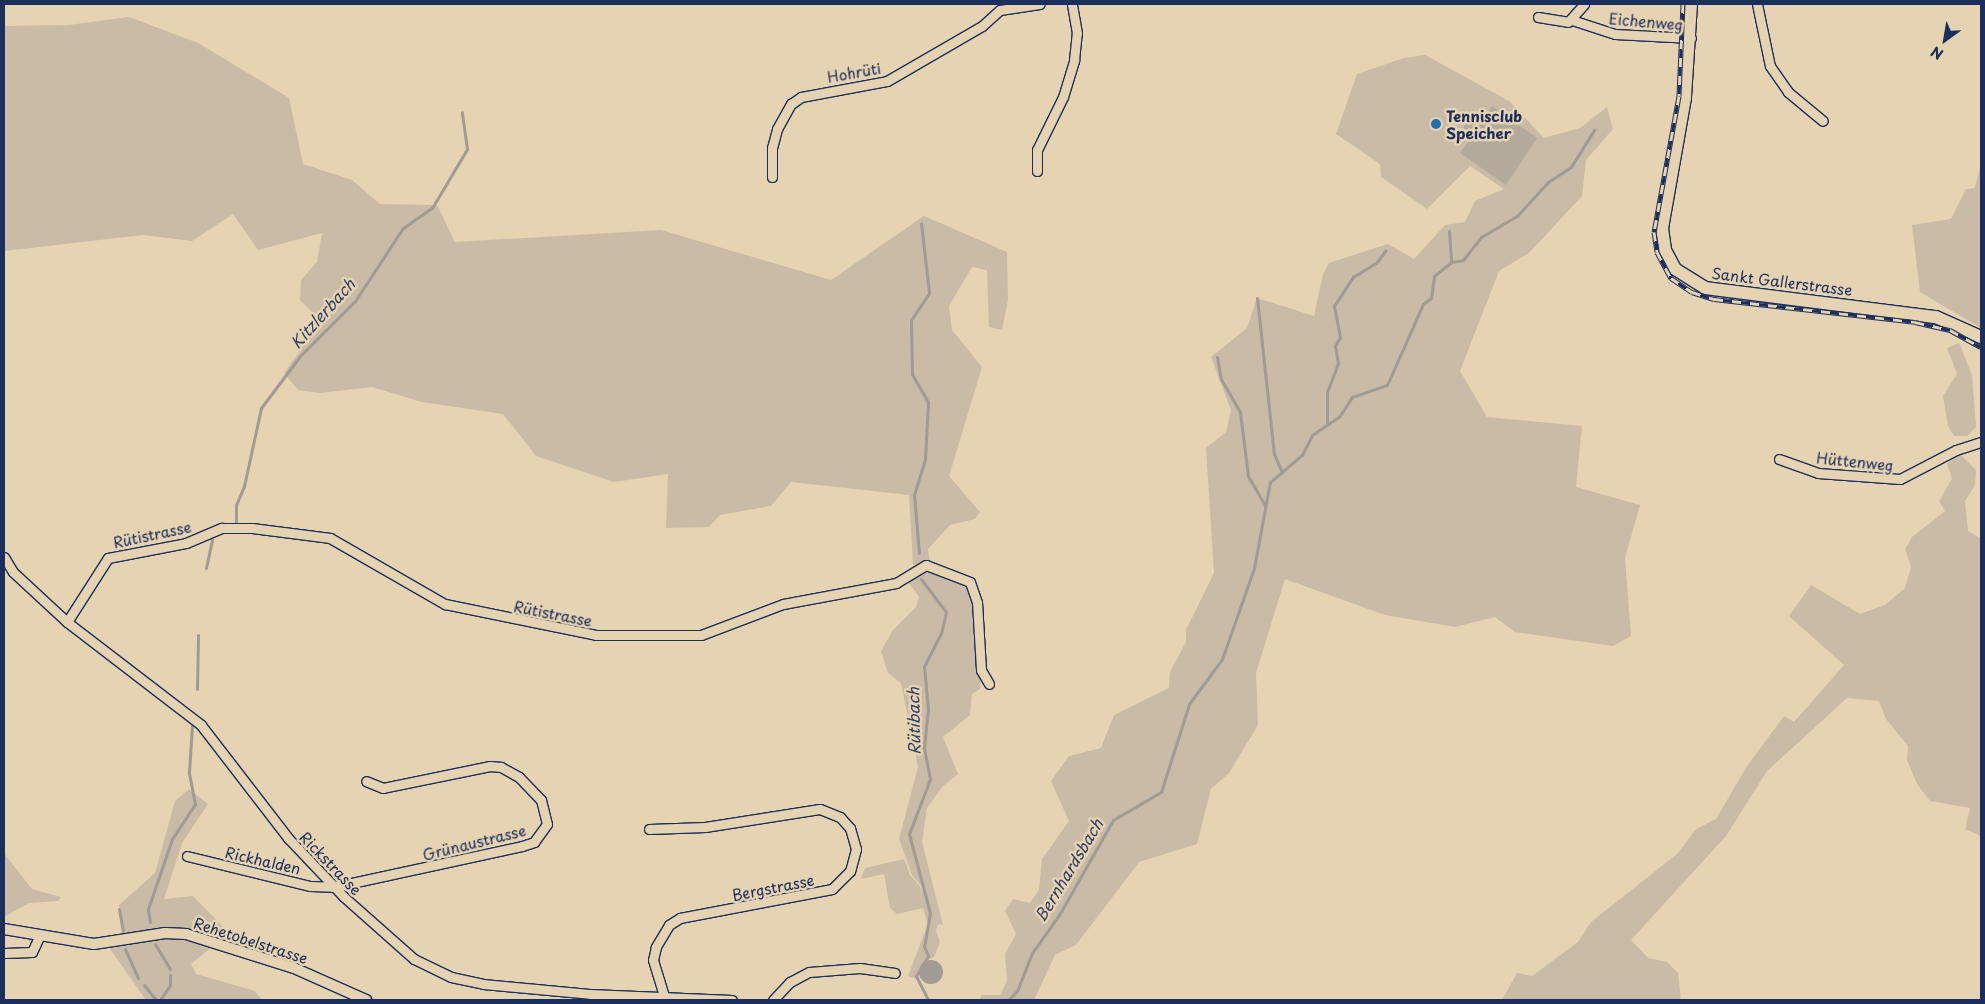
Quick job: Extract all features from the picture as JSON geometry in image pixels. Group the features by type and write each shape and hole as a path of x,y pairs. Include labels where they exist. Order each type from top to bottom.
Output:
{"main road":[{"name":"Sankt Gallerstrasse","path":"1691,4 1691,38 1686,98 1662,228 1665,250 1675,269 1693,284 1712,290 1936,317 1979,335"}],"street":[{"name":"Hohrüti","path":"772,177 772,148 777,129 791,104 801,97 887,81 982,26 1000,10 1040,4"},
{"path":"1037,171 1037,150 1063,97 1074,60 1077,33 1072,4"},
{"path":"1572,20 1584,4"},
{"path":"1757,4 1770,66 1788,92 1823,121"},
{"name":"Eichenweg","path":"1538,17 1572,20 1616,34 1691,38"},
{"name":"Hüttenweg","path":"1780,460 1818,473 1900,480 1956,450 1981,442"},
{"name":"Rütistrasse","path":"67,622 108,558 186,543 222,528 252,528 330,538 445,604 596,635 701,635 783,604 896,583 926,564 970,582 978,602 981,670 989,684"},
{"name":"Rickstrasse","path":"4,557 14,572 67,622 201,724 260,806 333,887 397,947 451,976 534,989 732,1000"},
{"name":"Grünaustrasse","path":"333,887 528,844 542,835 547,824 541,800 519,777 502,767 383,788 366,781"},
{"name":"Bergstrasse","path":"649,829 705,827 820,809 840,817 850,828 856,849 850,871 832,889 680,918 668,925 661,933 653,960 664,997"},
{"name":"Rickhalden","path":"187,856 310,886 333,887"},
{"name":"Rehetobelstrasse","path":"4,929 94,944 165,933 186,934 294,968 366,1000"},
{"path":"4,953 32,952 40,935"},
{"path":"773,1000 790,982 809,972 860,968 895,973"}],"shaded area":[{"path":"129,17 198,43 289,98 303,164 352,180 380,204 437,205 455,242 661,230 831,280 924,216 1007,252 1008,300 1002,330 989,327 987,270 972,267 949,306 952,330 982,367 949,476 980,512 975,519 950,525 928,549 930,562 913,565 909,495 791,482 771,506 720,515 709,527 666,528 668,474 614,482 536,456 503,414 422,402 372,387 320,393 298,390 284,373 321,321 300,300 301,280 317,262 322,233 258,250 233,214 192,241 143,235 4,251 4,26 69,25"},
{"path":"1425,55 1509,101 1544,138 1580,128 1607,107 1613,129 1586,160 1582,196 1529,253 1499,271 1460,371 1487,417 1582,426 1576,487 1640,505 1625,558 1631,636 1613,646 1515,632 1495,617 1455,627 1385,615 1285,579 1256,673 1258,725 1229,773 1211,789 1197,844 1139,862 1076,945 1055,955 1034,1000 980,1000 981,995 1000,995 1007,981 1005,954 1016,934 1005,911 1013,899 1030,903 1039,890 1042,859 1069,821 1051,781 1069,756 1101,748 1114,715 1169,688 1170,672 1186,642 1186,630 1214,573 1206,448 1226,432 1231,410 1211,357 1247,328 1257,298 1314,316 1323,274 1329,263 1388,244 1414,259 1445,225 1465,222 1475,201 1504,189 1470,166 1427,209 1381,177 1380,164 1336,134 1357,74 1404,58"},
{"path":"1981,163 1981,328 1920,292 1912,225 1951,219 1966,189 1975,188"},
{"path":"1959,343 1972,375 1976,427 1967,436 1954,436 1948,426 1943,396 1957,374 1947,348"},
{"path":"1960,454 1976,470 1975,485 1965,501 1968,531 1981,539 1981,836 1965,829 1970,808 1930,801 1917,784 1907,760 1908,746 1886,719 1879,701 1847,698 1767,771 1726,836 1631,940 1648,958 1667,962 1678,973 1681,1000 1502,1000 1517,973 1532,976 1578,942 1591,922 1677,854 1696,829 1716,819 1747,766 1784,716 1794,722 1844,665 1789,616 1811,585 1860,614 1885,605 1905,588 1911,567 1905,549 1912,537 1945,511 1939,501 1952,479 1947,464"},
{"path":"928,568 962,579 972,591 981,678 980,689 972,694 970,715 943,737 958,774 943,786 927,808 922,842 943,925 938,924 936,931 940,942 934,957 924,961 917,979 908,976 928,924 923,908 897,914 890,908 884,874 861,879 865,868 904,859 910,875 920,886 922,901 921,886 912,875 899,839 918,767 901,683 888,673 881,651 893,630 916,607 919,597 907,580"},
{"path":"189,789 208,804 182,843 164,899 193,896 229,933 191,964 196,974 255,991 262,1000 146,1000 110,949 124,931 119,905 155,873 175,801"},
{"path":"4,853 32,889 61,897 58,901 29,903 4,917"},
{"path":"931,960 940,963 943,972 940,981 931,984 922,981 919,972 922,963"}],"building":[{"name":"Tennisclub Speicher","path":"1492,106 1537,138 1506,185 1460,153 1470,139 1460,133 1468,120 1478,127"}],"waterway":[{"name":"Kitzlerbach","path":"236,523 236,505 244,486 261,408 300,356 355,301 403,228 432,208 467,149 462,112"},
{"name":"Bernhardsbach","path":"1008,1000 1017,991 1032,953 1059,915 1113,820 1161,792 1189,704 1222,659 1254,568 1270,482 1302,455 1312,435 1339,417 1352,397 1387,385 1423,304 1431,298 1434,276 1451,262 1463,260 1481,237 1517,216 1548,182 1571,167 1594,130"},
{"name":"Rütibach","path":"919,553 914,495 925,460 928,402 912,374 911,320 929,293 921,223"},
{"path":"1449,231 1451,262"},
{"path":"1327,424 1327,392 1338,363 1335,346 1340,337 1334,306 1353,277 1377,262 1385,251"},
{"path":"1257,298 1274,454 1282,472"},
{"path":"1217,357 1221,379 1240,412 1248,476 1265,506"},
{"name":"Kitzlerbach","path":"206,568 212,540"},
{"name":"Rütibach","path":"921,579 946,612 941,633 924,666 928,709 924,748 930,779 909,834 930,913 924,946 928,956 916,976 928,1000"},
{"name":"Kitzlerbach","path":"197,689 198,635"},
{"name":"Kitzlerbach","path":"150,922 148,909 172,839 195,804 189,772 192,726"},
{"path":"119,909 123,931"},
{"name":"Kitzlerbach","path":"155,944 170,969"},
{"path":"125,949 138,978"},
{"name":"Kitzlerbach","path":"160,1000 170,985 170,975"},
{"path":"144,985 156,1000"}],"railway":[{"path":"1683,4 1679,96 1654,232 1657,252 1671,278 1692,292 1714,299 1915,322 1950,330 1981,347"}],"place":[{"name":"Tennisclub Speicher","path":"1436,124"}]}
